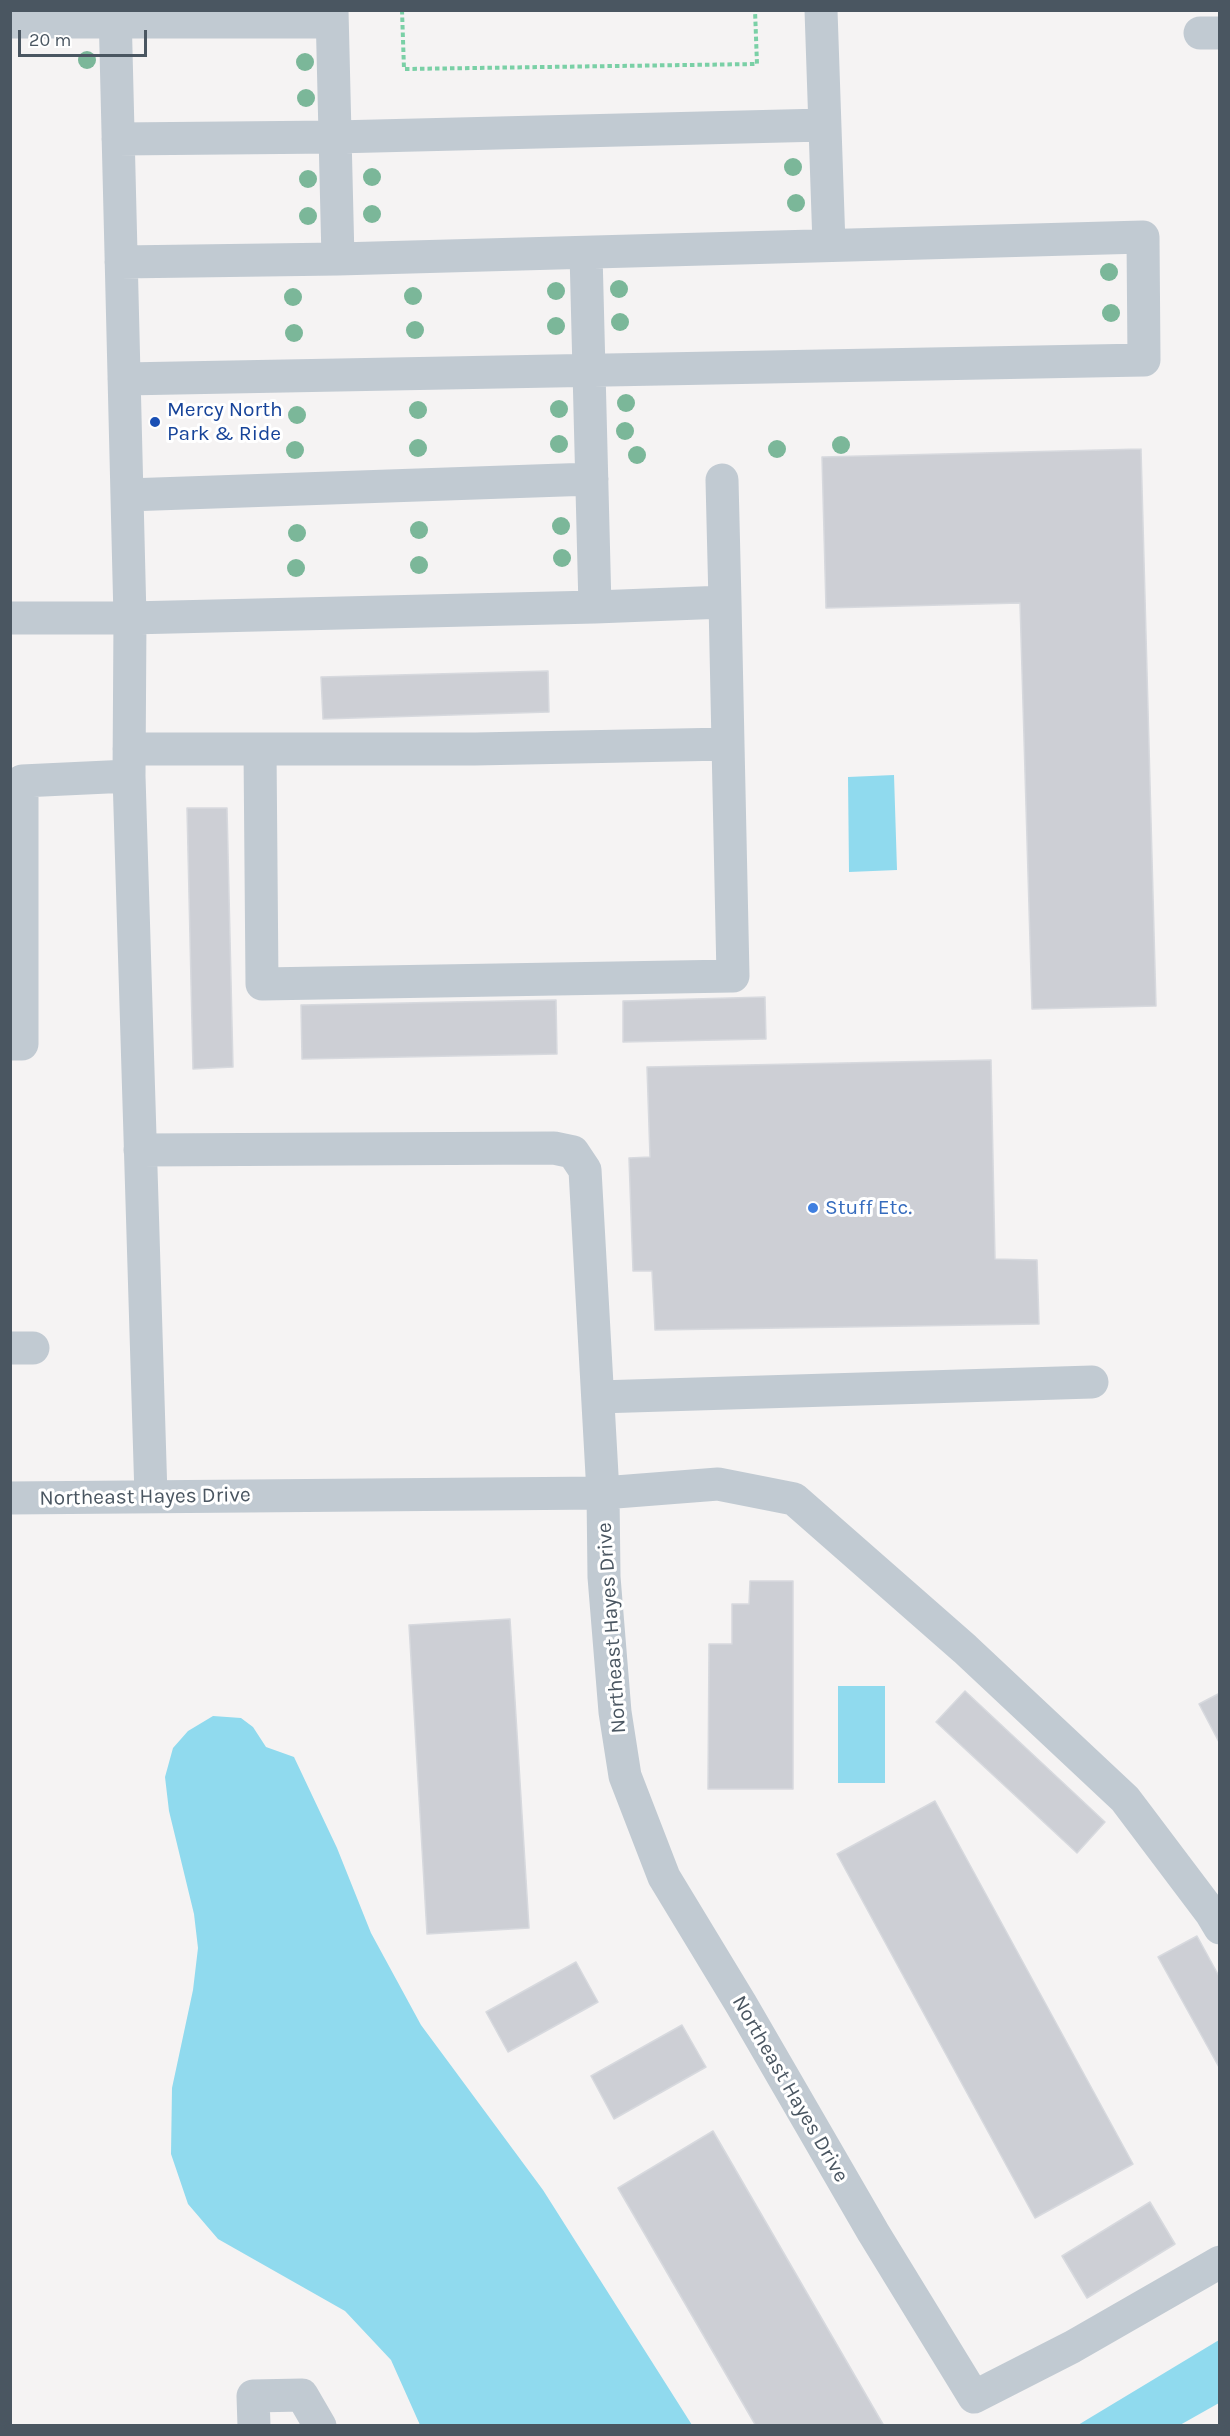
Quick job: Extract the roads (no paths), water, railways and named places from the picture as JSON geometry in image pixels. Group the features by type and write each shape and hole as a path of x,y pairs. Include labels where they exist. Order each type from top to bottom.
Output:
{"street":[{"path":"821,10 829,245"},
{"path":"116,16 130,618 129,763 151,1496"},
{"path":"10,22 116,16 332,16 338,259"},
{"path":"118,139 335,137 824,125"},
{"path":"121,262 586,253 1143,237 1144,360 124,379"},
{"path":"586,253 595,607"},
{"path":"127,495 592,479"},
{"path":"260,749 262,984 733,976 722,480"},
{"path":"10,618 130,618 725,602"},
{"path":"10,1044 22,1044 22,781 129,763 260,749 475,749 728,744"},
{"path":"140,1150 554,1148 573,1152 585,1170 603,1493"},
{"path":"598,1397 1092,1382"},
{"name":"Northeast Hayes Drive","path":"10,1498 603,1493 718,1484 794,1500 965,1649 1125,1798 1220,1928"},
{"name":"Northeast Hayes Drive","path":"603,1493 604,1577 615,1712 625,1776 664,1877 741,2004 873,2232 974,2397 1072,2347 1220,2262"},
{"path":"254,2426 254,2396 302,2395 320,2426"}],"water":[{"path":"894,775 897,870 849,872 848,777"},
{"path":"838,1686 885,1686 885,1783 838,1783"},
{"path":"213,1716 241,1718 253,1727 266,1747 294,1757 337,1848 371,1933 421,2025 543,2190 692,2425 420,2425 391,2360 345,2311 218,2239 188,2204 171,2154 172,2088 193,1990 198,1948 194,1914 169,1811 165,1777 173,1748 188,1731"},
{"path":"1219,2340 1219,2403 1180,2425 1078,2425"}],"place":[{"name":"Mercy North Park & Ride","path":"155,422"},
{"name":"Stuff Etc.","path":"813,1208"}]}
